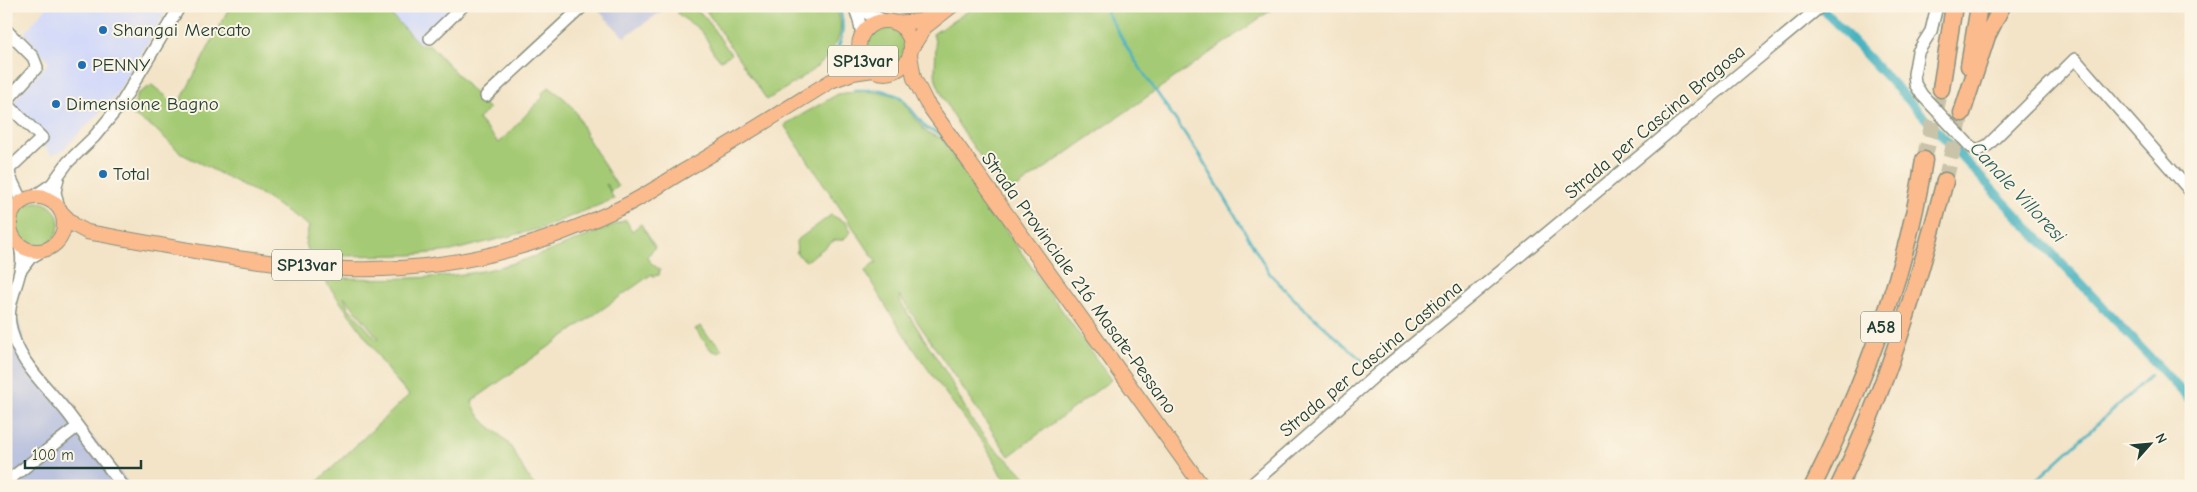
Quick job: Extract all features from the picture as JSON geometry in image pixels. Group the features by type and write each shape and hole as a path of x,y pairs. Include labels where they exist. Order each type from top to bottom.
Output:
{"highway":[{"path":"1941,88 1954,6"},
{"path":"1979,6 1962,113 1987,36 2002,6"},
{"name":"A58","path":"1813,486 1850,408 1882,322 1910,228 1924,160"},
{"name":"A58","path":"1839,486 1866,428 1896,350 1917,285 1945,181"}],"main road":[{"name":"SP13var","path":"831,81 848,65 861,39 872,24 919,21 948,9"},
{"name":"SP13var","path":"60,210 74,226 87,232 241,259 346,269 424,265 490,255 546,239 618,210 831,81 853,73 893,72 900,69 924,28 948,9"},
{"name":"SP13var","path":"890,22 907,33 911,52"},
{"name":"SP13var","path":"861,39 861,58 878,72"},
{"path":"911,52 913,76 926,102"},
{"path":"878,72 905,81 926,102"},
{"name":"Strada Provinciale 216 Masate-Pessano","path":"926,102 1202,486"},
{"path":"46,199 60,210 64,230 55,245 42,251 28,250 12,234 11,217 19,206 46,199"},
{"name":"SP13var","path":"55,245 71,235 87,232"}],"street":[{"path":"6,30 32,56 37,67 6,104 42,138 10,169 10,177 19,206 50,186 68,162 94,137 121,104 180,6"},
{"path":"430,38 463,6"},
{"path":"486,96 583,6"},
{"path":"854,6 859,20 861,39"},
{"path":"859,6 868,14 890,22"},
{"path":"1936,6 1931,32 1918,52 1914,74 1915,84 1922,95 1974,149 1988,145 2075,59 2191,192"},
{"name":"Strada per Cascina Bragosa","path":"1516,259 1818,8"},
{"path":"58,176 55,190 60,210"},
{"path":"12,234 22,256 20,272 11,300 8,322 14,341 23,359 123,486"},
{"path":"20,272 30,258 42,251"},
{"name":"Strada per Cascina Castiona","path":"1250,486 1370,381 1516,259"},
{"path":"6,482 77,427"}],"shaded area":[{"path":"48,6 170,6 115,97 62,151 52,155 10,111 12,103 49,62 24,33"},
{"path":"383,6 458,6 419,44"},
{"path":"594,6 670,6 624,37"},
{"path":"6,322 19,322 24,342 32,359 42,372 74,402 71,409 131,486 6,486"}],"green space":[{"path":"230,6 383,6 419,44 430,45 489,109 478,119 499,143 543,97 542,93 549,87 568,101 618,187 611,191 606,184 614,199 542,228 451,251 411,255 334,256 337,258 341,278 456,275 478,272 521,261 626,220 632,231 641,224 655,247 647,257 660,270 659,275 653,276 652,274 472,401 483,420 511,447 535,486 313,486 409,395 388,371 321,275 305,244 309,226 260,194 182,154 154,128 132,115 137,94 152,85 178,106","holes":["344,296 378,338 377,340 348,307"]},
{"path":"685,6 690,6 705,17 731,54 721,60 717,57 700,30 677,13"},
{"path":"703,6 835,6 840,22 839,37 832,50 821,62 794,83 767,100"},
{"path":"976,6 1277,6 1008,194 951,113 937,83 935,73 935,40 933,34"},
{"path":"881,25 889,25 901,31 907,47 901,63 889,69 881,69 869,63 863,51 863,43 869,31"},
{"path":"861,91 886,93 899,97 927,133 941,138 1111,380 1009,456 899,295 901,303 947,374 971,419 990,444 1017,468 1033,486 1008,486 1004,481 987,448 906,338 878,294 865,271 873,263 877,263 784,125 838,94"},
{"path":"37,202 49,206 55,212 59,224 55,236 49,242 37,246 25,242 19,236 15,224 19,212 25,206"},
{"path":"831,215 847,223 851,232 843,240 835,240 806,261 797,254 796,241"},
{"path":"701,326 709,338 714,340 722,349 719,353 711,350 695,329"}],"waterway":[{"path":"832,57 839,45 843,25 838,6"},
{"path":"1103,6 1132,56 1200,156 1270,274 1300,305 1365,363"},
{"name":"Canale Villoresi","path":"1820,6 2191,401"},
{"path":"854,90 881,90 901,97 927,129 940,134 980,189"},
{"path":"2030,486 2150,376"}],"tunnel":[{"path":"1924,160 1941,89"},
{"path":"1945,181 1962,113"}],"place":[{"name":"Shangai Mercato","path":"103,30"},
{"name":"PENNY","path":"82,65"},
{"name":"Dimensione Bagno","path":"56,104"},
{"name":"Total","path":"103,174"}]}
